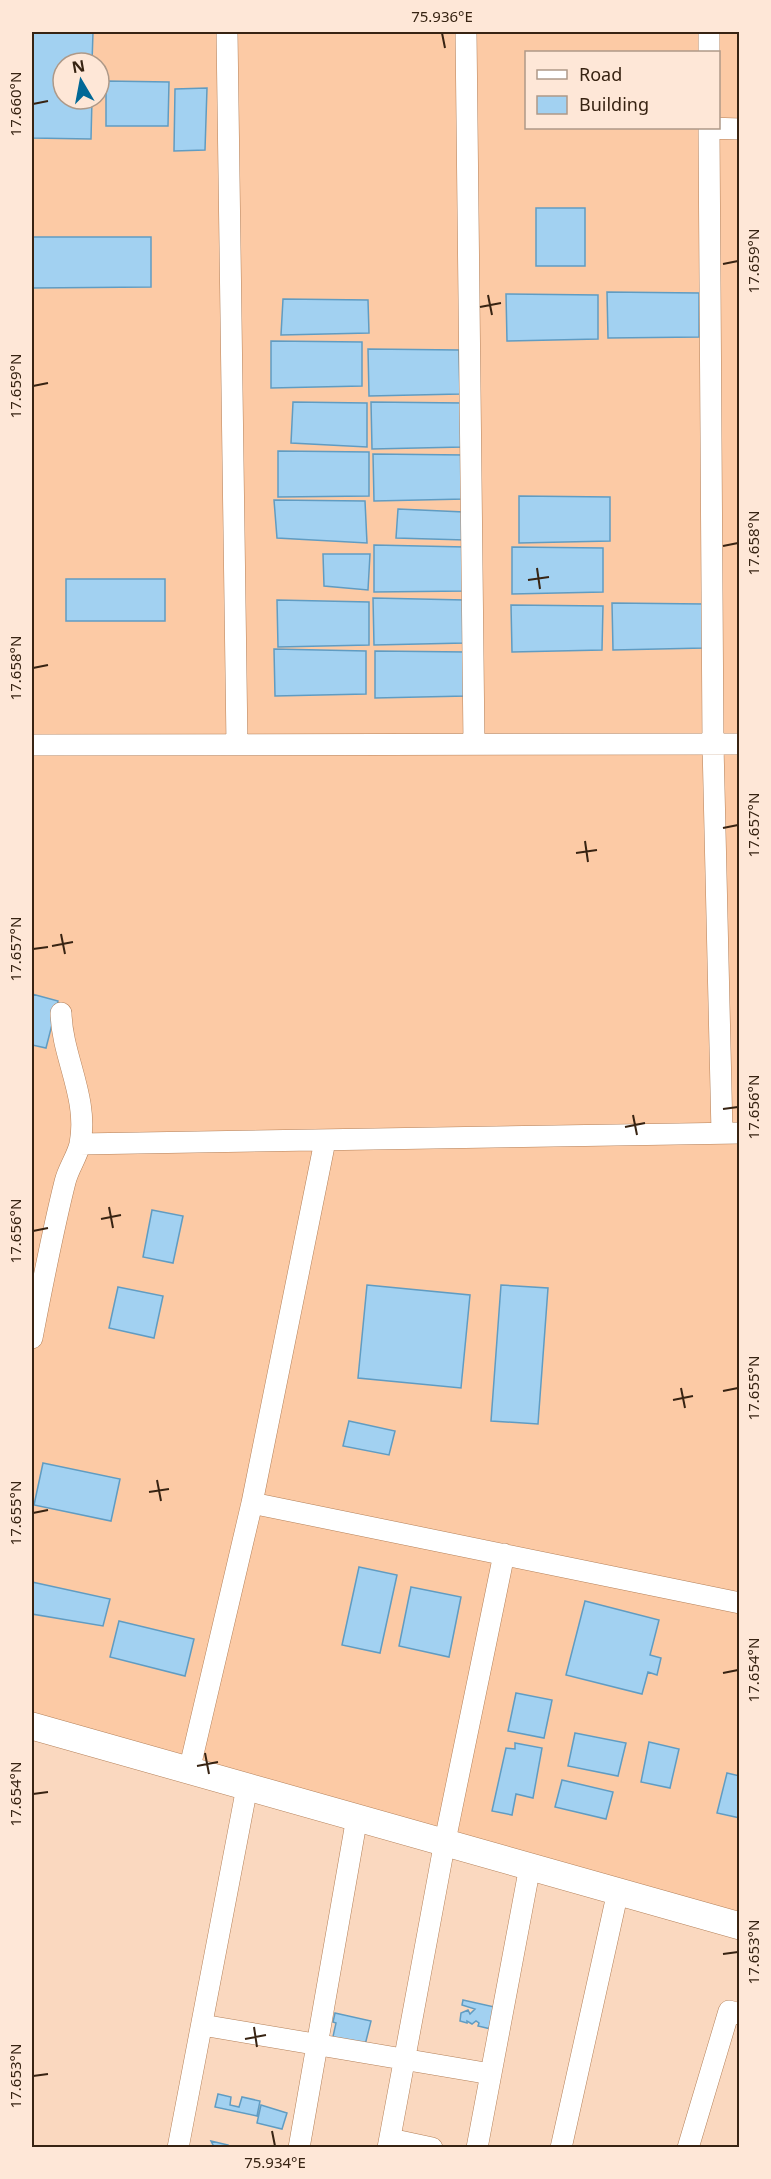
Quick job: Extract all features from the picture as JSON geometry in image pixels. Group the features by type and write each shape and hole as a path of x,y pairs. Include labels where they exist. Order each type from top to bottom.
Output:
{"main road":[{"path":"32,1726 740,1926"}],"street":[{"path":"227,32 237,745"},
{"path":"466,32 474,744"},
{"path":"709,32 709,51"},
{"path":"720,128 740,129"},
{"path":"80,1144 731,1133 714,744 709,129"},
{"path":"32,745 740,744"},
{"path":"32,1338 53,1228 66,1175 80,1144 80,1106 75,1077 63,1036 61,1013"},
{"path":"189,1771 252,1503 326,1141"},
{"path":"252,1503 740,1603"},
{"path":"432,2148 389,2143 445,1841 504,1554"},
{"path":"178,2148 247,1787"},
{"path":"299,2148 357,1817"},
{"path":"477,2148 530,1866"},
{"path":"561,2148 618,1891"},
{"path":"688,2148 729,2011 740,2014"},
{"path":"201,2025 318,2043 490,2074"}],"shaded area":[{"path":"32,32 739,32 739,1927 32,1726"}],"building":[{"path":"32,32 93,32 92,51 51,51 51,111 92,111 91,139 32,138"},
{"path":"111,81 169,82 168,126 106,126 106,111 111,111"},
{"path":"207,88 205,150 174,151 175,89"},
{"path":"536,208 585,208 585,266 536,266"},
{"path":"32,237 151,237 151,287 32,288"},
{"path":"607,292 699,293 699,337 608,338"},
{"path":"506,294 598,295 598,339 507,341"},
{"path":"283,299 368,300 369,333 281,335"},
{"path":"271,341 362,342 362,386 271,388"},
{"path":"368,349 459,350 460,394 369,396"},
{"path":"293,402 367,403 367,447 291,443"},
{"path":"371,402 463,403 463,447 372,449"},
{"path":"278,451 369,452 369,496 278,497"},
{"path":"373,454 465,455 465,499 374,501"},
{"path":"519,496 610,497 610,541 519,543"},
{"path":"274,500 365,501 367,543 277,538"},
{"path":"398,509 464,512 465,540 396,538"},
{"path":"374,545 465,547 465,591 374,592"},
{"path":"512,547 603,548 603,592 512,594"},
{"path":"323,554 370,554 368,590 324,586"},
{"path":"66,579 165,579 165,621 66,621"},
{"path":"373,598 465,600 465,643 374,645"},
{"path":"277,600 369,602 369,645 278,647"},
{"path":"612,603 704,604 704,648 613,650"},
{"path":"511,605 603,606 602,650 512,652"},
{"path":"274,649 366,651 366,694 275,696"},
{"path":"375,651 466,652 466,696 375,698"},
{"path":"32,994 58,1001 46,1048 32,1045"},
{"path":"152,1210 183,1216 173,1263 143,1257"},
{"path":"367,1285 470,1295 461,1388 358,1378"},
{"path":"501,1285 548,1288 538,1424 491,1421"},
{"path":"118,1287 163,1296 154,1338 109,1328"},
{"path":"349,1421 395,1431 389,1455 343,1446"},
{"path":"43,1463 120,1479 111,1521 34,1505"},
{"path":"359,1567 397,1575 380,1653 342,1645"},
{"path":"32,1582 110,1599 103,1626 32,1614"},
{"path":"411,1587 461,1597 449,1657 399,1646"},
{"path":"585,1601 659,1620 650,1655 661,1658 657,1675 648,1672 642,1694 566,1675"},
{"path":"119,1621 194,1639 185,1676 110,1657"},
{"path":"516,1693 552,1700 544,1738 508,1731"},
{"path":"575,1733 626,1743 618,1776 568,1766"},
{"path":"649,1742 679,1749 670,1788 641,1782"},
{"path":"515,1743 542,1748 533,1798 516,1794 512,1815 492,1811 506,1748 515,1749"},
{"path":"727,1773 740,1776 740,1818 717,1813"},
{"path":"562,1780 613,1792 606,1819 555,1807"},
{"path":"463,2000 499,2008 495,2030 478,2026 479,2023 476,2021 472,2024 460,2021 461,2013 468,2010 470,2014 475,2009 462,2005"},
{"path":"335,2013 371,2021 364,2049 332,2041 336,2023 333,2022"},
{"path":"218,2094 231,2097 230,2105 239,2107 242,2097 260,2101 257,2116 215,2107"},
{"path":"261,2105 287,2113 282,2129 257,2123"},
{"path":"211,2141 228,2145 227,2148 209,2148 213,2145"}]}
